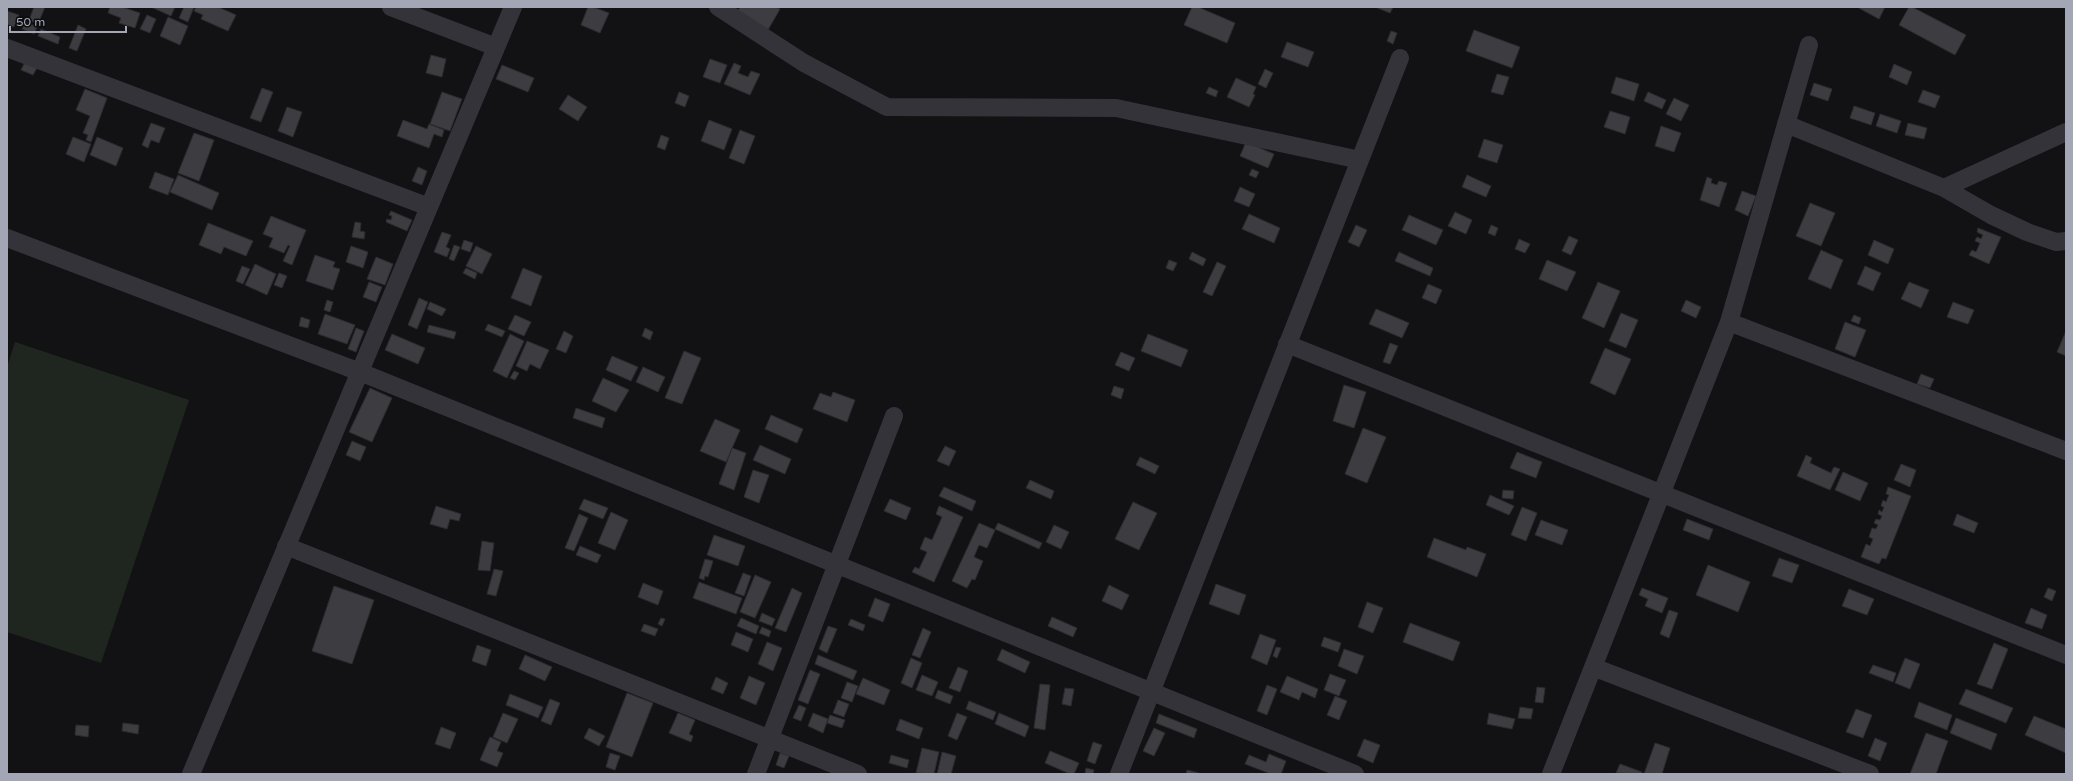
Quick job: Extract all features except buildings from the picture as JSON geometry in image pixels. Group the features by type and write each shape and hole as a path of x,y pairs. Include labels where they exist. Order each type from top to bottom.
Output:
{"street":[{"path":"391,7 496,47"},
{"path":"191,774 513,7"},
{"path":"718,7 804,63 887,107 1116,108 1360,160"},
{"path":"1551,774 1729,322 1809,45"},
{"path":"7,48 429,208"},
{"path":"1119,774 1400,58"},
{"path":"1786,124 1944,188 1991,215 2027,232 2056,242 2066,241"},
{"path":"1944,188 2066,132"},
{"path":"7,238 360,372 1355,774"},
{"path":"1729,322 2066,451"},
{"path":"1287,344 2066,656"},
{"path":"756,774 894,416"},
{"path":"286,546 858,774"},
{"path":"1593,667 1870,774"}],"shaded area":[{"path":"15,342 189,400 101,663 7,632 7,367"}]}
